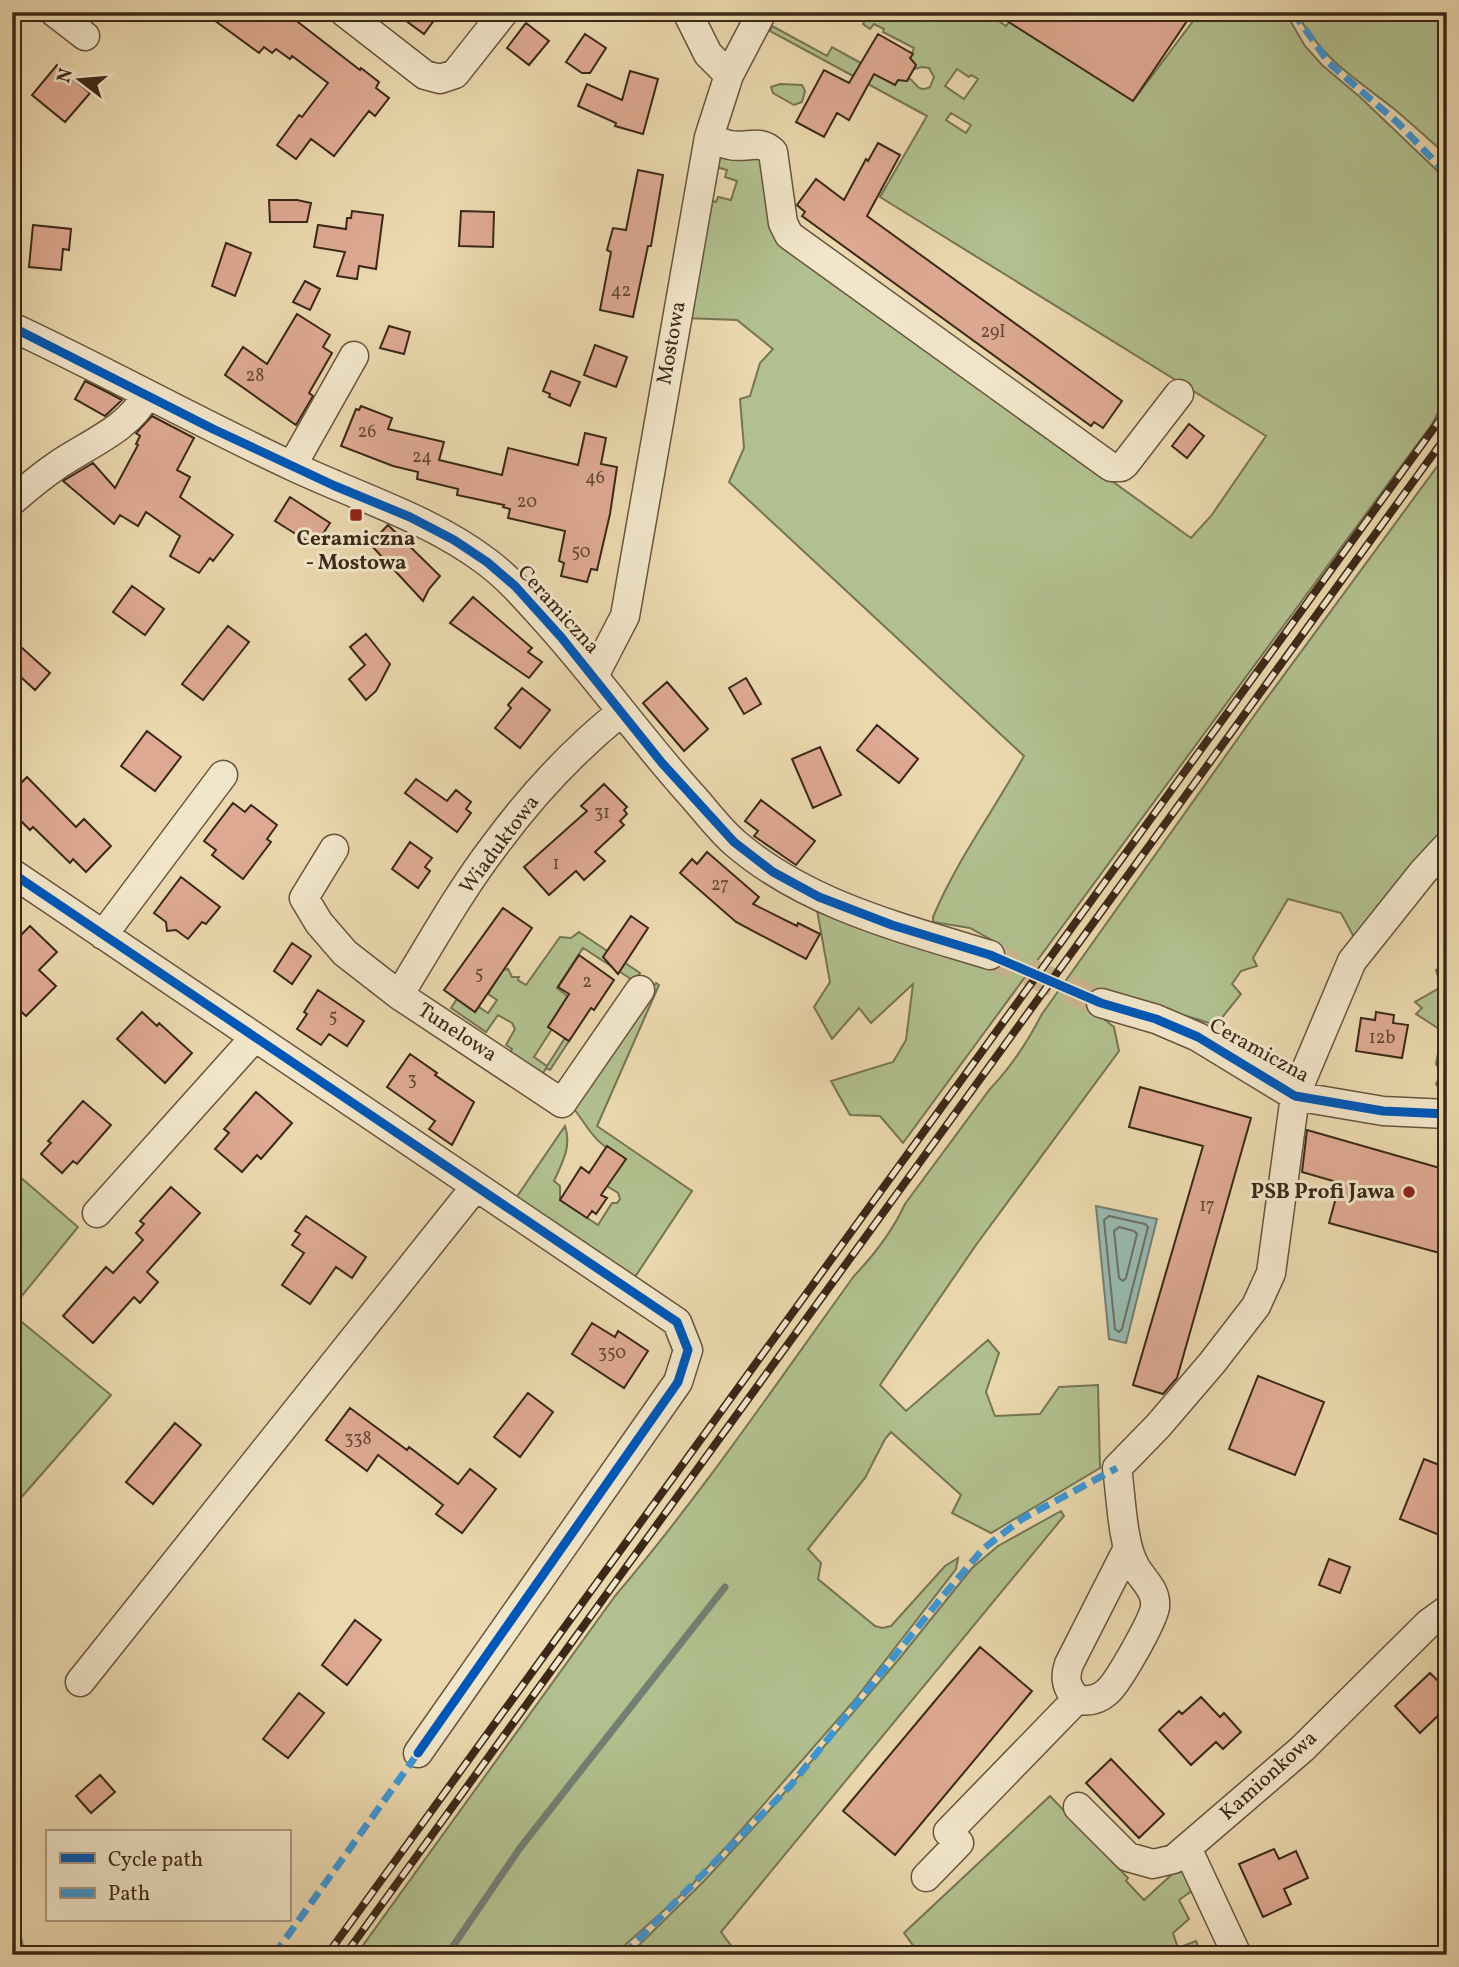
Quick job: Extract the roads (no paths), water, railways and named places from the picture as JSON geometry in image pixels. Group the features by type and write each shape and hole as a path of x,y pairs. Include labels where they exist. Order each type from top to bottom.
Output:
{"street":[{"path":"54,12 85,36"},
{"path":"344,12 425,75 440,79 455,74 504,12"},
{"path":"687,12 708,54 729,75"},
{"name":"Mostowa","path":"594,676 625,615 709,137 729,75 762,12"},
{"path":"709,137 729,145 767,146 773,152 783,223 789,234 1111,467 1125,464 1178,394"},
{"name":"Ceramiczna","path":"12,327 292,466 410,517 454,540 488,562 515,586 594,676 663,763 734,842 773,872 819,897 892,925 990,955"},
{"path":"292,466 354,356"},
{"path":"12,501 56,466 106,436 135,414 147,394"},
{"name":"Wiaduktowa","path":"399,995 494,845 591,736 621,712"},
{"path":"103,935 223,775"},
{"path":"1128,1548 1069,1664 1066,1683 1077,1699 1087,1701 1107,1692 1115,1684 1155,1608 1150,1586 1133,1564 1128,1548 1117,1468 1139,1447 1212,1363 1256,1306 1271,1273 1295,1096 1352,961 1447,846"},
{"name":"Tunelowa","path":"334,849 304,898 319,923 345,953 399,995 562,1103 640,990"},
{"path":"12,873 677,1322 688,1350 678,1382 418,1753"},
{"name":"Ceramiczna","path":"1101,1003 1156,1019 1198,1037 1295,1096 1383,1111 1447,1114"},
{"path":"97,1213 254,1038"},
{"path":"79,1682 477,1186"},
{"name":"Kamionkowa","path":"1078,1807 1128,1857 1153,1864 1174,1859 1302,1749 1429,1623 1447,1610"},
{"path":"926,1877 959,1843 948,1832 1077,1699"},
{"path":"1188,1847 1237,1955"}],"water":[{"path":"1096,1206 1157,1219 1126,1343 1109,1339"},
{"path":"12,1910 17,1920 25,1955 12,1955"}],"waterway":[{"path":"447,1955 520,1848 725,1587"}],"tunnel":[{"path":"990,955 1101,1003"}],"railway":[{"path":"327,1955 1447,410"},
{"path":"345,1955 1447,435"}],"place":[{"name":"Ceramiczna - Mostowa","path":"356,515"},
{"name":"PSB Profi Jawa","path":"1409,1192"}]}
